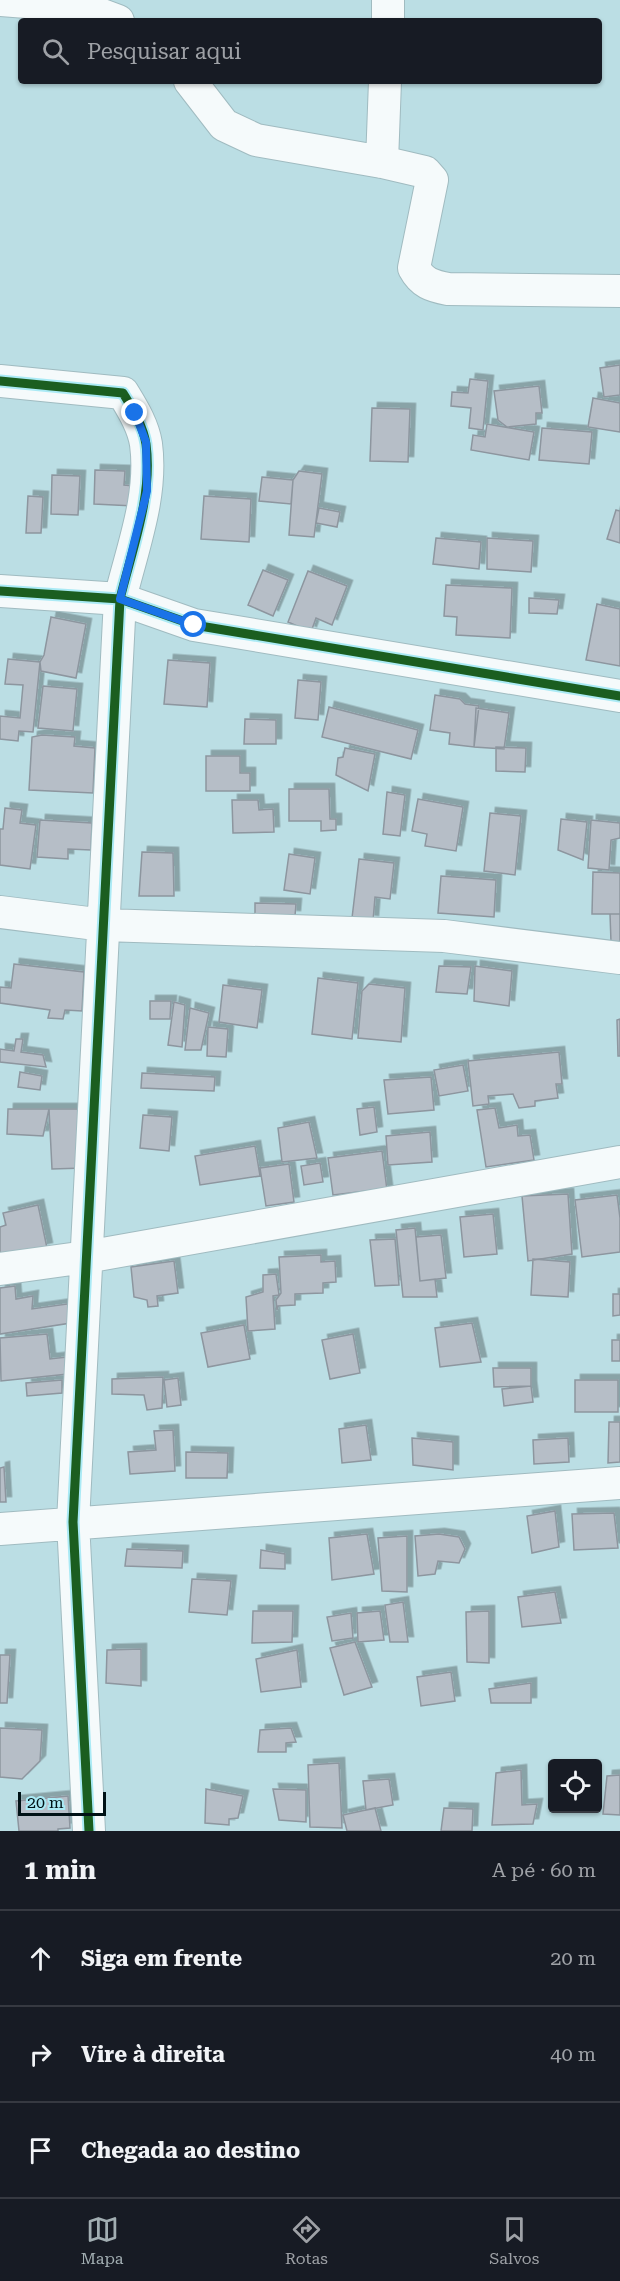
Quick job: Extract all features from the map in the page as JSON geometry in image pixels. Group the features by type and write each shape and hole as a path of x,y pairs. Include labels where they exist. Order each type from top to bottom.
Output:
{"street":[{"path":"0,0 78,6 110,18"},
{"path":"387,18 388,0"},
{"path":"192,84 224,125 256,140 382,162 425,172 432,180 414,268 419,277 430,285 448,289 620,291"},
{"path":"382,162 385,84"},
{"path":"0,381 123,393 135,413 146,442 147,491 120,599 73,1522 89,1831"},
{"path":"0,591 120,599 194,625 620,696"},
{"path":"0,912 104,925 444,936 620,958"},
{"path":"0,1269 86,1257 620,1162"},
{"path":"0,1529 620,1483"}],"building":[{"path":"620,365 620,395 604,397 600,368"},
{"path":"470,379 488,381 483,430 469,428 471,408 451,406 452,392 468,393"},
{"path":"539,386 542,413 536,413 536,424 507,427 498,420 494,391"},
{"path":"593,398 620,403 620,432 588,427"},
{"path":"372,408 410,409 408,462 370,461"},
{"path":"487,424 534,432 529,460 471,450 473,435 485,437"},
{"path":"542,428 592,432 589,464 539,460"},
{"path":"95,470 125,471 124,485 135,486 134,506 94,504"},
{"path":"299,471 322,474 314,537 289,535 293,480"},
{"path":"52,475 80,476 78,515 51,514"},
{"path":"262,477 293,480 291,504 259,501"},
{"path":"28,496 43,497 41,533 26,533"},
{"path":"204,496 251,499 249,542 201,539"},
{"path":"319,508 340,512 337,527 316,523"},
{"path":"616,510 620,511 620,543 607,539"},
{"path":"436,538 481,542 479,569 433,564"},
{"path":"487,538 533,541 531,572 487,569"},
{"path":"263,570 288,580 273,616 248,605"},
{"path":"308,571 347,586 332,625 316,618 311,632 288,622"},
{"path":"446,585 512,588 510,638 456,635 457,617 444,616"},
{"path":"529,598 559,600 557,614 529,613"},
{"path":"597,604 620,609 620,666 586,660"},
{"path":"51,617 86,624 76,678 41,671 40,662 44,655"},
{"path":"8,659 40,662 33,732 19,731 18,741 0,739 0,716 20,718 23,685 5,684"},
{"path":"168,660 210,663 207,707 164,704"},
{"path":"298,680 321,682 318,720 295,718"},
{"path":"43,686 77,689 73,731 38,728"},
{"path":"435,695 460,699 465,704 479,706 474,747 449,744 450,733 430,730"},
{"path":"329,707 418,730 411,759 322,737"},
{"path":"476,708 509,713 504,749 474,747"},
{"path":"245,719 276,720 276,744 244,744"},
{"path":"42,735 75,737 74,746 95,748 93,793 29,790 32,737"},
{"path":"496,747 526,748 525,772 496,771"},
{"path":"345,748 375,754 368,791 336,775 338,758 343,757"},
{"path":"206,756 240,756 240,773 250,773 250,791 206,791"},
{"path":"289,789 329,789 330,819 336,819 336,830 321,831 321,821 289,821"},
{"path":"387,792 405,795 400,836 383,834"},
{"path":"418,799 463,807 456,851 425,846 427,834 412,831"},
{"path":"232,800 258,800 259,810 273,809 274,832 233,833"},
{"path":"5,808 22,810 20,823 36,825 30,869 0,865 0,829 3,829"},
{"path":"490,813 521,816 515,875 484,871"},
{"path":"561,819 587,822 583,860 558,850"},
{"path":"40,820 92,823 91,850 68,849 68,859 37,857"},
{"path":"591,820 620,823 620,838 611,840 609,870 588,868"},
{"path":"142,852 173,853 174,896 139,896"},
{"path":"289,854 315,858 310,894 284,890"},
{"path":"359,859 394,863 390,899 375,897 373,921 352,918"},
{"path":"593,872 620,873 620,914 592,914"},
{"path":"441,876 496,880 494,917 438,913"},
{"path":"255,903 296,904 295,916 255,914"},
{"path":"610,914 620,914 620,942 611,942"},
{"path":"14,964 84,972 82,1011 65,1010 63,1019 48,1018 50,1010 0,1003 0,987 11,988"},
{"path":"439,966 471,967 467,994 436,992"},
{"path":"475,966 512,971 509,1006 474,1001"},
{"path":"318,978 358,983 352,1039 312,1034"},
{"path":"369,984 405,988 401,1042 358,1038 362,991"},
{"path":"223,985 262,990 257,1028 219,1022"},
{"path":"150,1001 171,1001 170,1019 150,1019"},
{"path":"174,1002 185,1005 182,1047 168,1045"},
{"path":"190,1008 209,1013 201,1050 185,1050"},
{"path":"620,1019 620,1056 618,1056 617,1020"},
{"path":"208,1027 228,1029 226,1057 207,1056"},
{"path":"16,1039 23,1039 21,1052 43,1055 46,1067 0,1062 0,1049 14,1051"},
{"path":"559,1052 562,1084 556,1084 558,1098 535,1101 535,1106 519,1108 513,1094 488,1096 489,1104 473,1106 468,1061"},
{"path":"463,1065 468,1091 439,1096 434,1070"},
{"path":"20,1072 42,1076 40,1090 18,1087"},
{"path":"142,1073 215,1077 214,1091 141,1088"},
{"path":"431,1077 434,1110 388,1114 384,1080"},
{"path":"374,1107 377,1132 360,1135 357,1109"},
{"path":"495,1108 499,1128 517,1125 518,1136 530,1135 534,1160 486,1167 477,1110"},
{"path":"8,1109 49,1109 43,1136 7,1134"},
{"path":"49,1109 83,1109 84,1168 52,1169"},
{"path":"143,1115 172,1117 169,1151 140,1148"},
{"path":"309,1122 317,1158 282,1162 278,1128"},
{"path":"430,1132 432,1162 388,1165 386,1136"},
{"path":"255,1146 260,1176 200,1185 195,1156"},
{"path":"382,1151 388,1198 375,1200 374,1190 333,1195 328,1158"},
{"path":"320,1163 323,1182 304,1185 301,1166"},
{"path":"289,1164 294,1202 266,1206 260,1168"},
{"path":"568,1194 572,1254 528,1261 522,1196"},
{"path":"617,1195 620,1252 582,1257 575,1200"},
{"path":"38,1205 47,1248 0,1259 0,1227 6,1225 3,1213"},
{"path":"493,1214 497,1254 464,1257 460,1217"},
{"path":"415,1228 420,1281 435,1279 437,1297 403,1297 396,1230"},
{"path":"441,1235 446,1278 420,1281 416,1237"},
{"path":"395,1239 399,1285 375,1286 370,1240"},
{"path":"321,1255 321,1262 335,1261 336,1282 323,1283 323,1293 295,1294 295,1305 278,1306 277,1310 276,1300 281,1293 279,1257"},
{"path":"533,1259 570,1262 568,1297 531,1295"},
{"path":"174,1261 178,1293 157,1296 158,1306 148,1307 147,1300 134,1297 131,1267"},
{"path":"276,1274 279,1295 273,1296 275,1329 248,1331 246,1297 263,1292 263,1275"},
{"path":"15,1286 16,1299 33,1296 32,1309 74,1303 77,1322 0,1334 0,1288"},
{"path":"613,1294 620,1294 620,1315 613,1316"},
{"path":"472,1323 481,1362 440,1367 435,1328"},
{"path":"244,1325 250,1359 208,1367 201,1333"},
{"path":"47,1334 50,1359 67,1357 68,1374 1,1381 0,1338"},
{"path":"353,1334 360,1373 330,1379 322,1340"},
{"path":"612,1340 620,1340 620,1361 612,1361"},
{"path":"493,1368 531,1368 531,1386 494,1387"},
{"path":"163,1377 162,1408 147,1410 144,1395 112,1394 112,1379"},
{"path":"178,1378 181,1405 167,1407 164,1380"},
{"path":"62,1380 62,1393 27,1396 26,1383"},
{"path":"575,1380 618,1380 618,1412 575,1412"},
{"path":"531,1386 533,1402 504,1406 502,1389"},
{"path":"609,1422 620,1422 620,1462 608,1463"},
{"path":"366,1425 371,1460 342,1463 339,1429"},
{"path":"173,1430 175,1471 130,1474 128,1452 156,1450 154,1431"},
{"path":"412,1438 453,1442 453,1470 413,1465"},
{"path":"568,1438 569,1462 534,1464 533,1440"},
{"path":"186,1452 228,1453 227,1478 186,1478"},
{"path":"4,1467 6,1502 0,1502 0,1468"},
{"path":"555,1511 559,1547 532,1553 527,1516"},
{"path":"614,1513 618,1548 574,1550 572,1514"},
{"path":"367,1534 374,1574 332,1580 329,1538"},
{"path":"439,1534 459,1537 465,1549 459,1563 438,1561 435,1574 418,1576 415,1536"},
{"path":"407,1536 407,1592 382,1591 378,1538"},
{"path":"127,1549 183,1551 182,1568 125,1566"},
{"path":"261,1550 285,1554 285,1569 260,1568"},
{"path":"192,1579 231,1581 227,1615 189,1612"},
{"path":"555,1592 561,1623 522,1627 518,1597"},
{"path":"403,1602 408,1642 390,1642 385,1605"},
{"path":"253,1611 293,1611 292,1642 252,1643"},
{"path":"380,1611 384,1640 358,1642 357,1613"},
{"path":"489,1611 489,1663 467,1662 466,1612"},
{"path":"351,1613 353,1638 332,1641 327,1617"},
{"path":"355,1642 372,1687 344,1695 330,1648"},
{"path":"141,1649 141,1686 106,1683 107,1650"},
{"path":"297,1650 301,1687 261,1692 256,1659"},
{"path":"0,1655 10,1655 7,1703 0,1703"},
{"path":"451,1672 455,1701 421,1706 417,1677"},
{"path":"531,1683 531,1703 491,1703 489,1689"},
{"path":"0,1728 42,1730 40,1761 22,1779 0,1777"},
{"path":"291,1728 296,1742 286,1743 286,1752 258,1752 260,1730"},
{"path":"339,1763 342,1828 310,1827 308,1765"},
{"path":"521,1770 522,1805 537,1804 533,1824 492,1825 496,1773"},
{"path":"620,1775 620,1815 603,1814 607,1776"},
{"path":"389,1779 393,1805 366,1810 363,1781"},
{"path":"206,1789 243,1796 238,1818 229,1819 229,1825 205,1823"},
{"path":"273,1789 306,1790 306,1822 279,1820"},
{"path":"68,1796 70,1828 58,1829 58,1831 19,1831 16,1801"},
{"path":"375,1808 381,1831 347,1831 343,1815"},
{"path":"444,1808 473,1809 472,1831 441,1831"}],"cycle path":[{"path":"0,381 123,393 137,417 146,444 147,483 144,503 120,599 73,1522 89,1831"},
{"path":"0,591 120,599 194,625 620,696"}],"route":[{"path":"135,413 146,442 147,491 120,599 194,625"}]}
